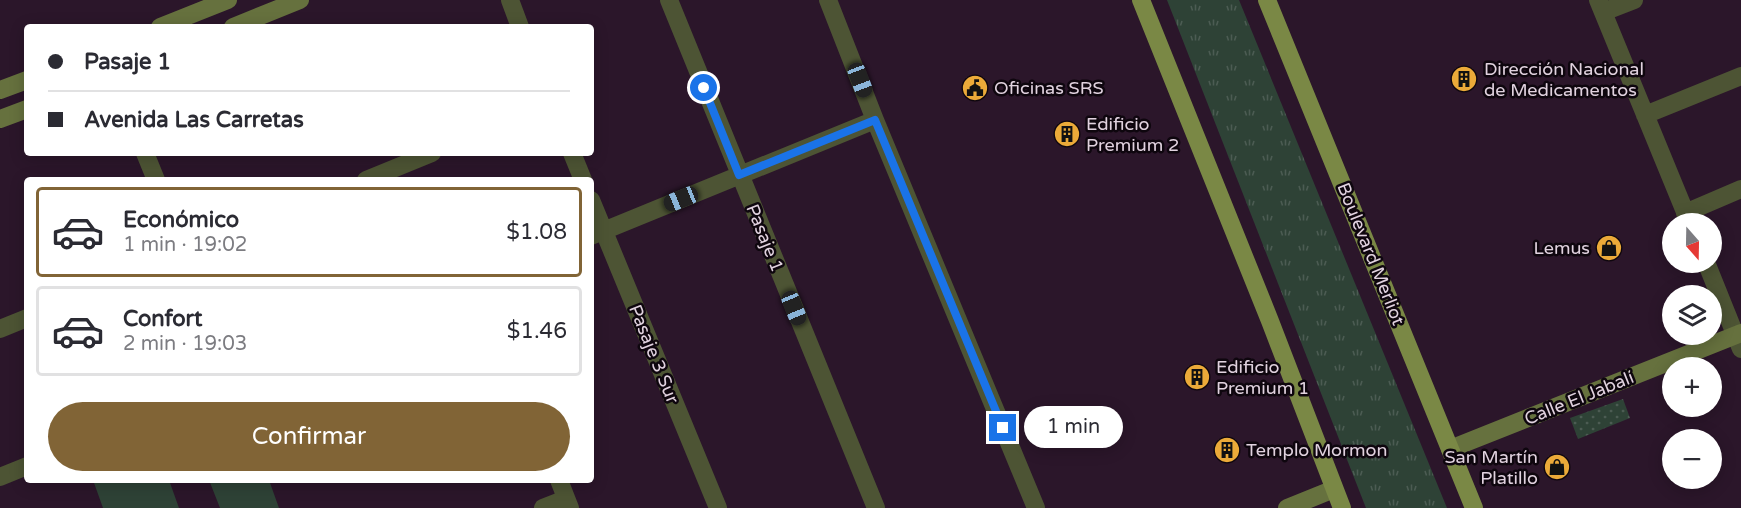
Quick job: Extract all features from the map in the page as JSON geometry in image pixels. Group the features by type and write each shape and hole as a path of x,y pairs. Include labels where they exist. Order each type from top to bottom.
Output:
{"main road":[{"path":"168,24 228,0"},
{"path":"240,24 300,0"},
{"path":"1141,0 1266,310 1342,508"},
{"name":"Boulevard Merliot","path":"1267,0 1474,508"},
{"path":"0,90 24,81"},
{"path":"0,119 24,110"},
{"name":"Calle El Jabalí","path":"1450,449 1739,339"},
{"path":"1287,508 1334,489"}],"street":[{"path":"510,0 519,24"},
{"name":"Pasaje 1","path":"669,0 876,508"},
{"path":"828,0 875,120 1036,508"},
{"path":"1634,0 1601,6 1686,213"},
{"path":"1645,115 1741,76"},
{"path":"597,233 875,120"},
{"path":"146,156 155,177"},
{"path":"373,177 425,156"},
{"path":"573,156 582,177"},
{"path":"1697,213 1741,189"},
{"name":"Pasaje 3 Sur","path":"594,216 597,233 718,508"},
{"path":"1711,273 1739,339"},
{"path":"0,329 24,319"},
{"path":"0,477 24,467"},
{"path":"543,508 568,503 560,483"}],"green space":[{"path":"1167,0 1239,0 1447,508 1366,508"},
{"path":"1623,399 1630,418 1578,439 1570,418"},
{"path":"94,483 170,483 179,508 103,508"},
{"path":"210,483 270,483 279,508 220,508"}],"place":[{"name":"Dirección Nacional de Medicamentos","path":"1464,79"},
{"name":"Oficinas SRS","path":"975,88"},
{"name":"Edificio Premium 2","path":"1067,134"},
{"name":"Lemus","path":"1609,248"},
{"name":"Edificio Premium 1","path":"1197,377"},
{"name":"Templo Mormon","path":"1227,450"},
{"name":"San Martín Platillo","path":"1557,467"}],"route":[{"path":"704,88 739,175 875,120 1003,428"}]}
